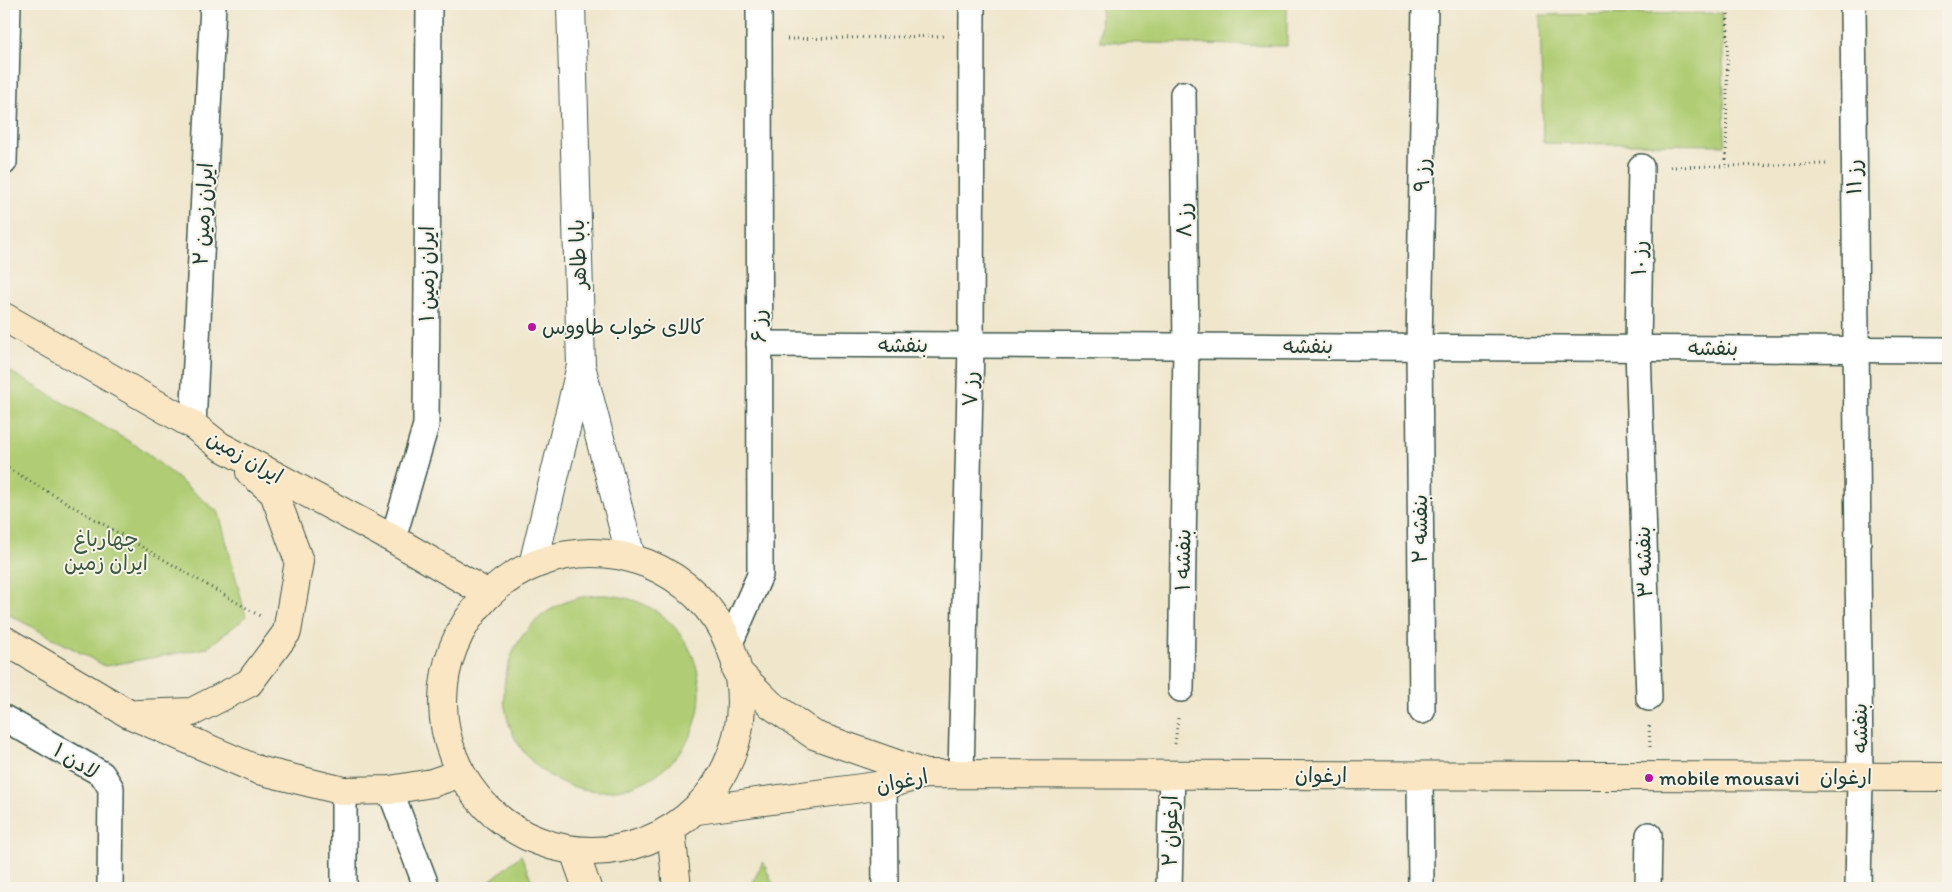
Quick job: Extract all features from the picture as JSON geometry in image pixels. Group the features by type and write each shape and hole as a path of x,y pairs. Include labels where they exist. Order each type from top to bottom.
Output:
{"main road":[{"name":"ایران زمین","path":"4,317 192,425 220,446 392,539 488,594"},
{"path":"129,714 192,712 249,683 287,632 299,561 296,552 274,493 220,446"},
{"path":"564,554 631,558 645,562 680,581 709,608 730,643 741,691 738,740 718,784 697,810 671,830 624,849 574,851 539,842 508,826 481,802 461,773 447,737 442,698 448,660 464,624 488,594 523,568 564,554"},
{"path":"4,640 129,714 258,770 344,791 390,790 432,784 461,773"},
{"path":"736,670 770,704 814,734 925,774"},
{"name":"ارغوان","path":"697,810 884,785 925,774 1948,777"},
{"path":"671,830 677,888"},
{"path":"574,851 587,888"}],"street":[{"path":"4,162 8,4"},
{"name":"ایران زمین ۲","path":"192,425 213,4"},
{"name":"ایران زمین ۱","path":"392,539 426,424 429,4"},
{"name":"بابا طاهر","path":"571,4 581,366 631,558"},
{"name":"رز ۶","path":"730,643 760,575 759,4"},
{"name":"رز ۷","path":"961,774 971,345 972,4"},
{"name":"رز ۱۱","path":"1853,4 1856,349"},
{"name":"رز ۹","path":"1419,347 1424,5"},
{"name":"رز ۸","path":"1183,94 1186,346"},
{"name":"رز ۱۰","path":"1638,348 1641,168"},
{"name":"بنفشه","path":"759,344 1948,350"},
{"name":"بنفشه ۱","path":"1182,689 1186,346"},
{"name":"بنفشه ۲","path":"1419,347 1422,711"},
{"name":"بنفشه ۳","path":"1638,348 1648,698"},
{"name":"بنفشه","path":"1856,349 1860,777 1858,888"},
{"path":"533,565 581,366"},
{"name":"لادن ۱","path":"4,718 102,774 111,788 110,888"},
{"name":"ارغوان ۲","path":"1169,888 1172,774"},
{"path":"1420,775 1421,888"},
{"path":"884,785 885,888"},
{"path":"390,790 427,888"},
{"path":"344,791 344,888"},
{"path":"1648,888 1649,835"}],"path":[{"path":"1424,5 1521,4"},
{"path":"1675,4 1728,7 1726,166"},
{"path":"759,39 972,36"},
{"path":"1641,168 1854,164"},
{"path":"4,466 287,632"},
{"path":"1172,774 1182,689"},
{"path":"1648,698 1651,776"}],"green space":[{"path":"1101,4 1287,4 1287,46 1100,42"},
{"path":"1722,13 1725,145 1543,143 1540,15"},
{"name":"چهارباغ ایران زمین","path":"4,368 142,449 219,513 246,617 207,648 105,666 4,612"},
{"path":"602,595 630,599 648,607 664,617 678,631 696,665 700,693 696,721 688,739 678,755 664,769 630,787 602,791 574,787 556,779 540,769 526,755 508,721 504,693 508,665 516,647 526,631 540,617 574,599"},
{"path":"521,855 535,888 481,888"},
{"path":"763,862 775,888 750,888"}],"place":[{"name":"کالای خواب طاووس","path":"532,327"},
{"name":"mobile mousavi","path":"1649,778"}]}
